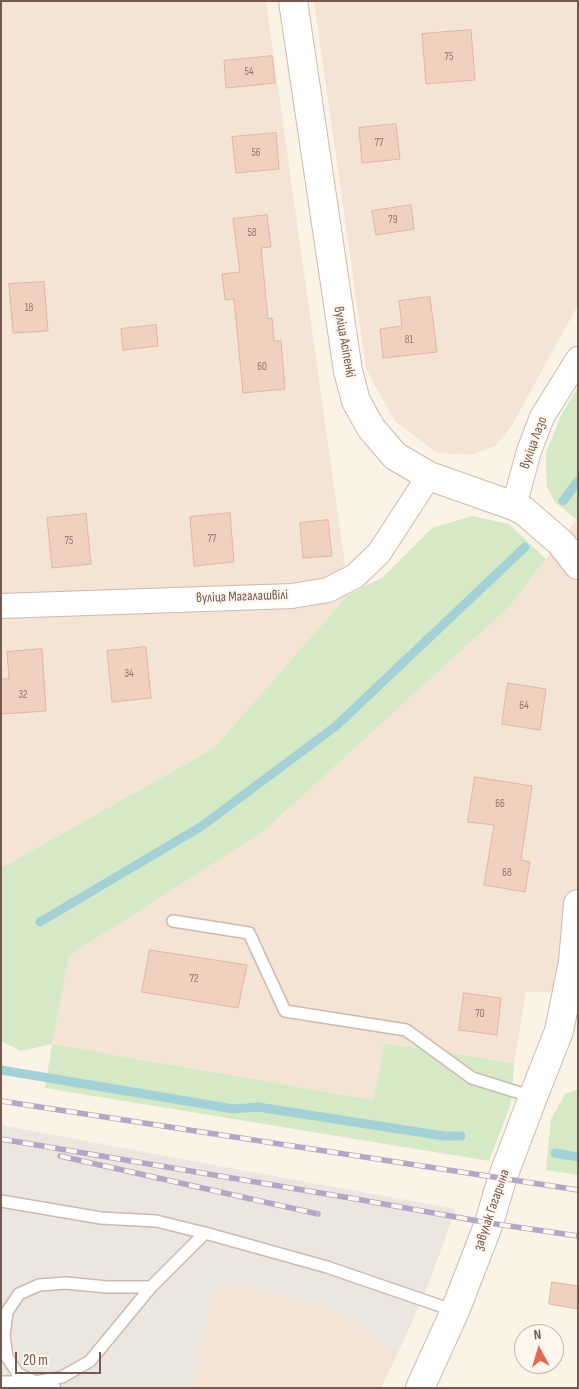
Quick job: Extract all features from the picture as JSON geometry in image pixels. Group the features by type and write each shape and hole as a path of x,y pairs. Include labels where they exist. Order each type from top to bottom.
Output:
{"street":[{"name":"вуліца Асіпенкі","path":"292,1 348,371 356,401 371,428 395,456 429,476 524,511 561,543 578,565"},
{"name":"вуліца Лазо","path":"514,506 529,451 542,417 578,358"},
{"name":"вуліца Магалашвілі","path":"1,606 292,596 328,590 355,576 379,553 429,476"},
{"path":"569,1031 578,904"},
{"name":"завулак Гагарына","path":"420,1388 455,1311 532,1097 569,1031"}],"lane":[{"path":"173,921 249,933 285,1011 406,1030 472,1078 532,1097"},
{"path":"1,1201 102,1218 156,1221 327,1267 455,1311"},
{"path":"1,1382 36,1382 62,1377 90,1361 151,1287 205,1233"},
{"path":"55,1388 18,1374 7,1357 4,1335 8,1312 20,1294 39,1285 66,1283 107,1288 151,1287"}],"shaded area":[{"path":"1,1 266,1 348,595 214,748 1,868"},
{"path":"314,1 578,1 578,305 511,427 495,446 470,455 437,453 395,421 366,369"},
{"path":"578,518 578,992 526,992 514,1063 385,1043 375,1100 52,1044 69,956 264,831 509,607"},
{"path":"1,1125 456,1209 425,1293 396,1357 355,1323 322,1307 238,1285 213,1293 193,1388 1,1388"},
{"path":"238,1285 322,1307 355,1323 396,1357 381,1388 193,1388 213,1293"}],"green space":[{"path":"578,387 578,521 555,502 547,487 546,452 562,414"},
{"path":"472,516 509,524 546,559 509,607 264,831 69,956 52,1044 21,1051 1,1041 1,868 214,748 348,595 383,577 432,528"},
{"path":"384,1043 514,1063 511,1104 489,1161 45,1088 52,1044 374,1100"},
{"path":"578,1089 578,1175 546,1170 551,1119 565,1094"}],"building":[{"path":"471,30 475,80 426,84 422,34"},
{"path":"272,56 275,83 226,88 224,61"},
{"path":"396,124 400,159 362,163 359,128"},
{"path":"276,133 279,169 236,173 232,137"},
{"path":"411,205 414,229 376,235 372,211"},
{"path":"267,215 271,247 261,248 268,319 272,318 274,341 281,341 285,389 243,393 234,299 225,300 222,274 240,272 233,219"},
{"path":"44,282 48,331 13,333 9,284"},
{"path":"430,297 437,352 383,358 380,329 402,326 399,301"},
{"path":"156,325 158,346 123,350 121,329"},
{"path":"230,513 234,562 194,566 190,517"},
{"path":"86,514 91,564 52,568 47,518"},
{"path":"328,520 332,556 303,558 300,523"},
{"path":"146,647 151,698 112,702 107,651"},
{"path":"42,649 46,711 1,714 1,679 9,679 7,652"},
{"path":"508,683 546,689 540,730 502,724"},
{"path":"475,777 532,786 521,860 530,862 525,892 484,885 494,825 468,822"},
{"path":"150,950 247,965 238,1008 142,992"},
{"path":"464,993 501,998 497,1035 459,1030"},
{"path":"552,1282 578,1286 578,1309 549,1304"}],"waterway":[{"path":"563,501 578,481"},
{"path":"40,922 202,826 336,726 525,547"},
{"path":"1,1070 234,1109 258,1107 444,1136 461,1136"},
{"path":"555,1153 578,1157"}],"railway":[{"path":"1,1101 578,1190"},
{"path":"1,1139 489,1223 578,1236"},
{"path":"60,1156 318,1214"}]}
